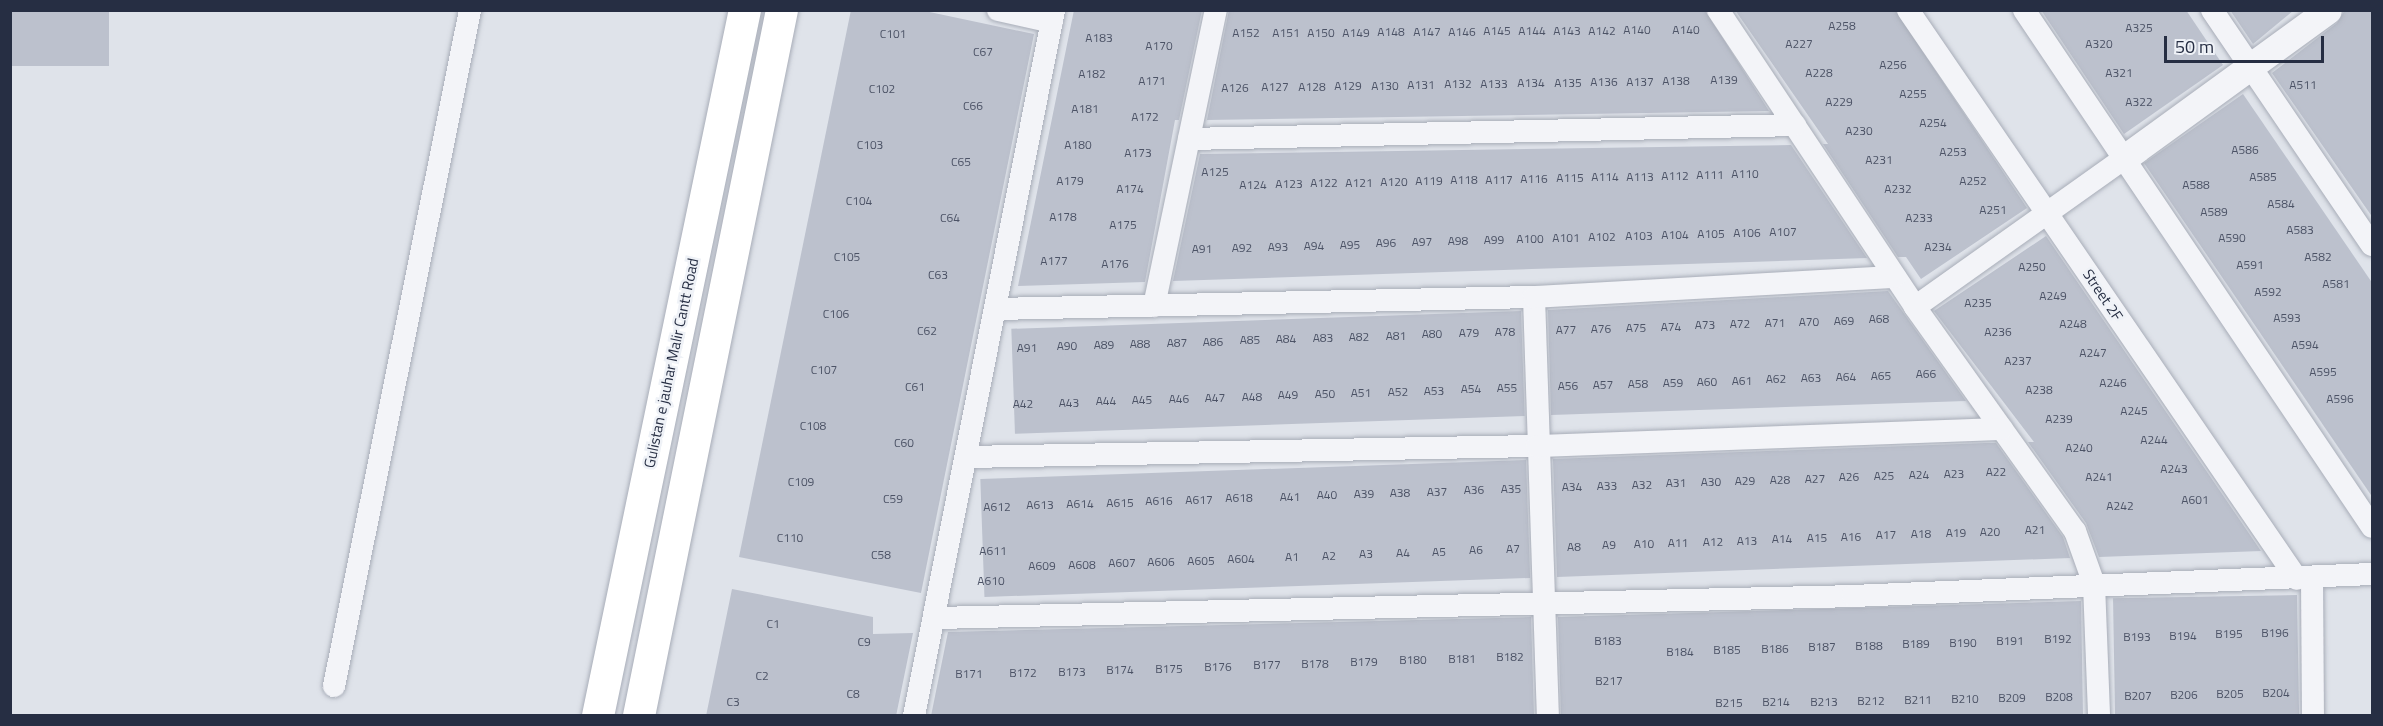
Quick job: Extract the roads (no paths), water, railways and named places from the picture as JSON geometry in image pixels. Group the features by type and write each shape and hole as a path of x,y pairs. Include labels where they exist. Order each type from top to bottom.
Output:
{"main road":[{"name":"Gulistan e jauhar Malir Cantt Road","path":"598,716 745,10"},
{"path":"639,716 782,10"}],"street":[{"path":"334,686 470,10"},
{"path":"915,716 1053,16 998,10"},
{"path":"1154,306 1216,10"},
{"path":"1718,10 1894,277 2075,531 2094,584 2099,716"},
{"name":"Street 2F","path":"1908,10 2304,579"},
{"path":"2024,10 2373,527"},
{"path":"1915,307 2048,214 2328,10"},
{"path":"2217,13 2250,68 2373,245"},
{"path":"1189,139 1795,125"},
{"path":"996,309 1534,297 1894,277"},
{"path":"1534,297 1541,603 1548,716"},
{"path":"967,457 1537,446 2002,429"},
{"path":"936,618 1853,596 2094,584 2304,579 2373,574"},
{"path":"2304,579 2313,716"}]}
